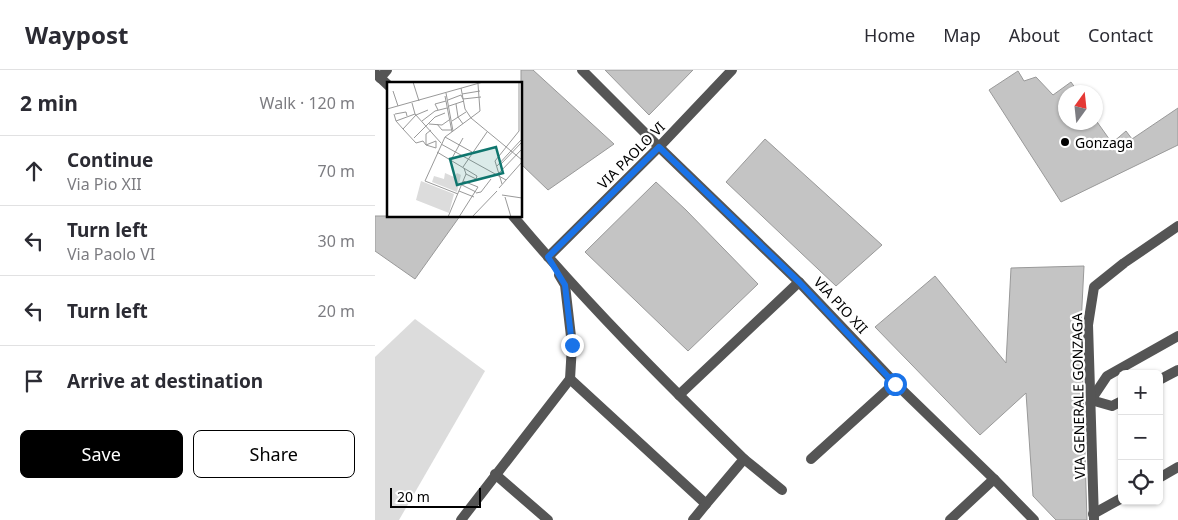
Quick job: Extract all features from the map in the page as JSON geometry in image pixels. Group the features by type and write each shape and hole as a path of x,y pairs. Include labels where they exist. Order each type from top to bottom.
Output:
{"street":[{"name":"VIA PIO XII","path":"582,70 799,282 895,384 1034,520"},
{"name":"VIA PAOLO VI","path":"548,257 659,147 732,70"},
{"path":"515,218 548,257 679,395 744,459 782,490"},
{"name":"VIA GENERALE GONZAGA","path":"1094,517 1088,326 1093,287 1123,263 1178,226"},
{"path":"461,520 570,379 572,345 565,285 548,257"},
{"path":"679,395 799,282"},
{"path":"1118,403 1112,406 1091,400 1107,376 1178,336"},
{"path":"1163,378 1178,370"},
{"path":"570,379 706,504"},
{"path":"811,460 895,384"},
{"path":"693,520 744,459"},
{"path":"1163,476 1178,467"},
{"path":"495,474 548,520"},
{"path":"950,520 994,479"},
{"path":"1094,517 1118,501"}],"shaded area":[{"path":"415,319 485,371 399,520 375,520 375,357"}],"building":[{"path":"521,70 533,70 614,144 548,190 523,166 523,82 521,82"},
{"path":"605,70 693,70 649,115"},
{"name":"Gonzaga","path":"1018,71 1024,81 1036,77 1053,95 1058,91 1058,130 1103,130 1112,143 1126,131 1132,139 1178,108 1178,145 1061,202 989,90"},
{"path":"765,139 882,245 836,286 726,182"},
{"path":"656,182 758,284 688,351 585,252"},
{"path":"375,216 387,216 387,218 459,218 415,279 375,251"},
{"path":"1084,266 1081,325 1087,520 1056,520 1033,496 1026,393 980,435 875,327 935,276 1006,363 1011,268"}],"place":[{"name":"Gonzaga","path":"1065,142"}],"route":[{"path":"572,345 565,285 548,257 659,147 799,282 895,384"}]}
